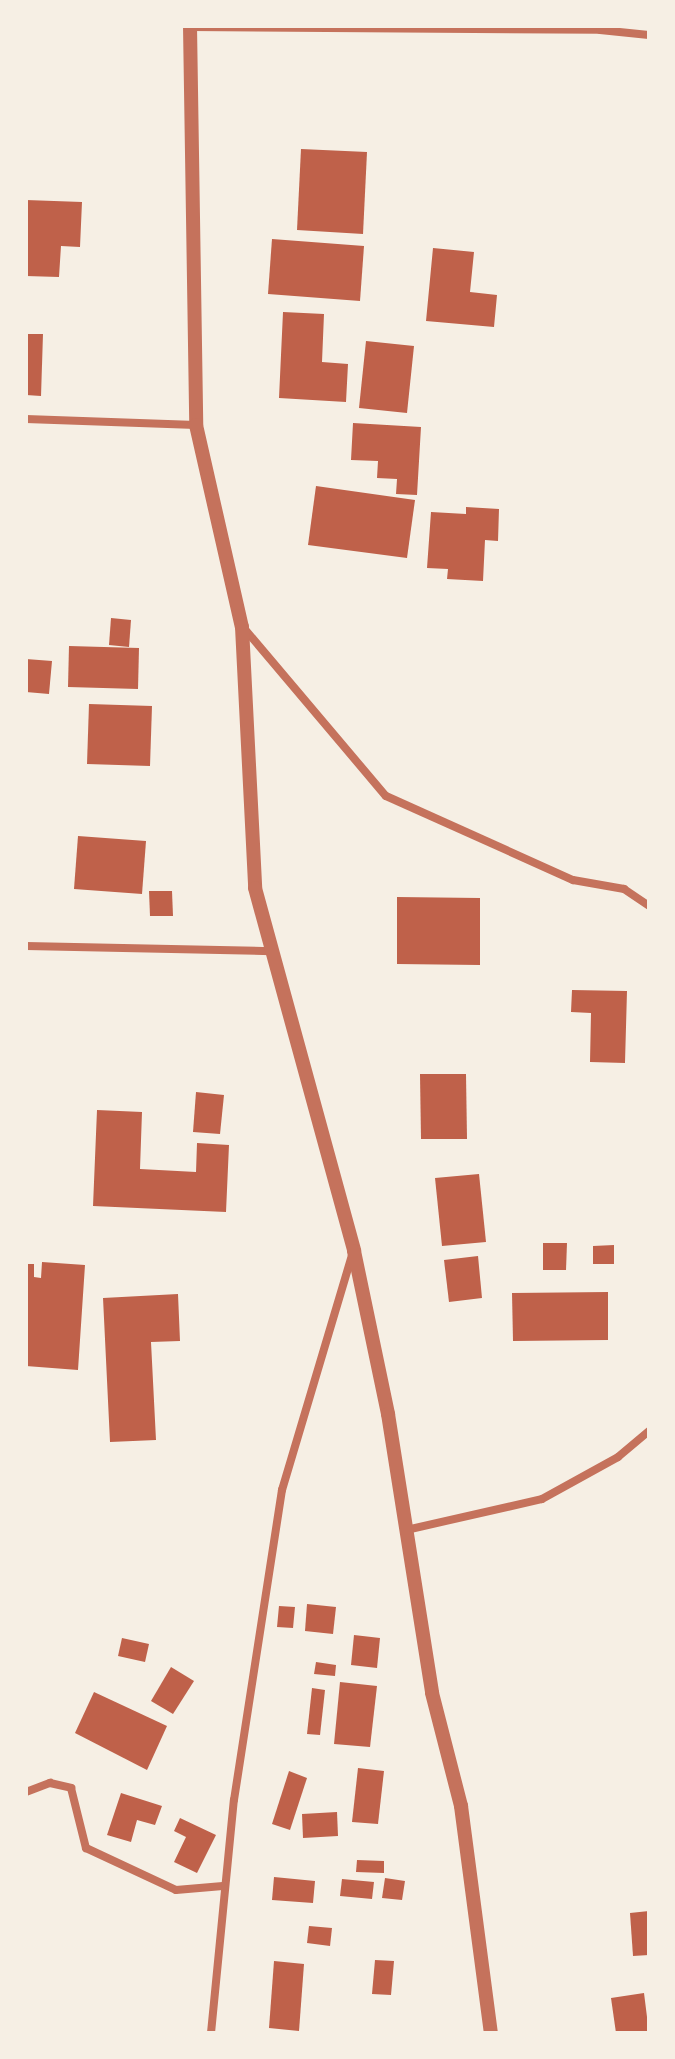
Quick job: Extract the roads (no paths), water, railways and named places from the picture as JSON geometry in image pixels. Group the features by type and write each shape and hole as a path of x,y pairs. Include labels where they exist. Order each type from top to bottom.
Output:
{"street":[{"path":"491,2033 461,1806 432,1693 388,1414 354,1251 255,888 242,627 196,425 190,26 600,30 649,35"},
{"path":"26,419 196,425"},
{"path":"242,627 386,796 573,880 624,889 649,906"},
{"path":"26,946 272,951"},
{"path":"211,2033 223,1886 282,1490 354,1251"},
{"path":"406,1530 542,1499 618,1457 649,1431"},
{"path":"26,1792 50,1783 71,1788 86,1848 176,1890 223,1886"}]}
